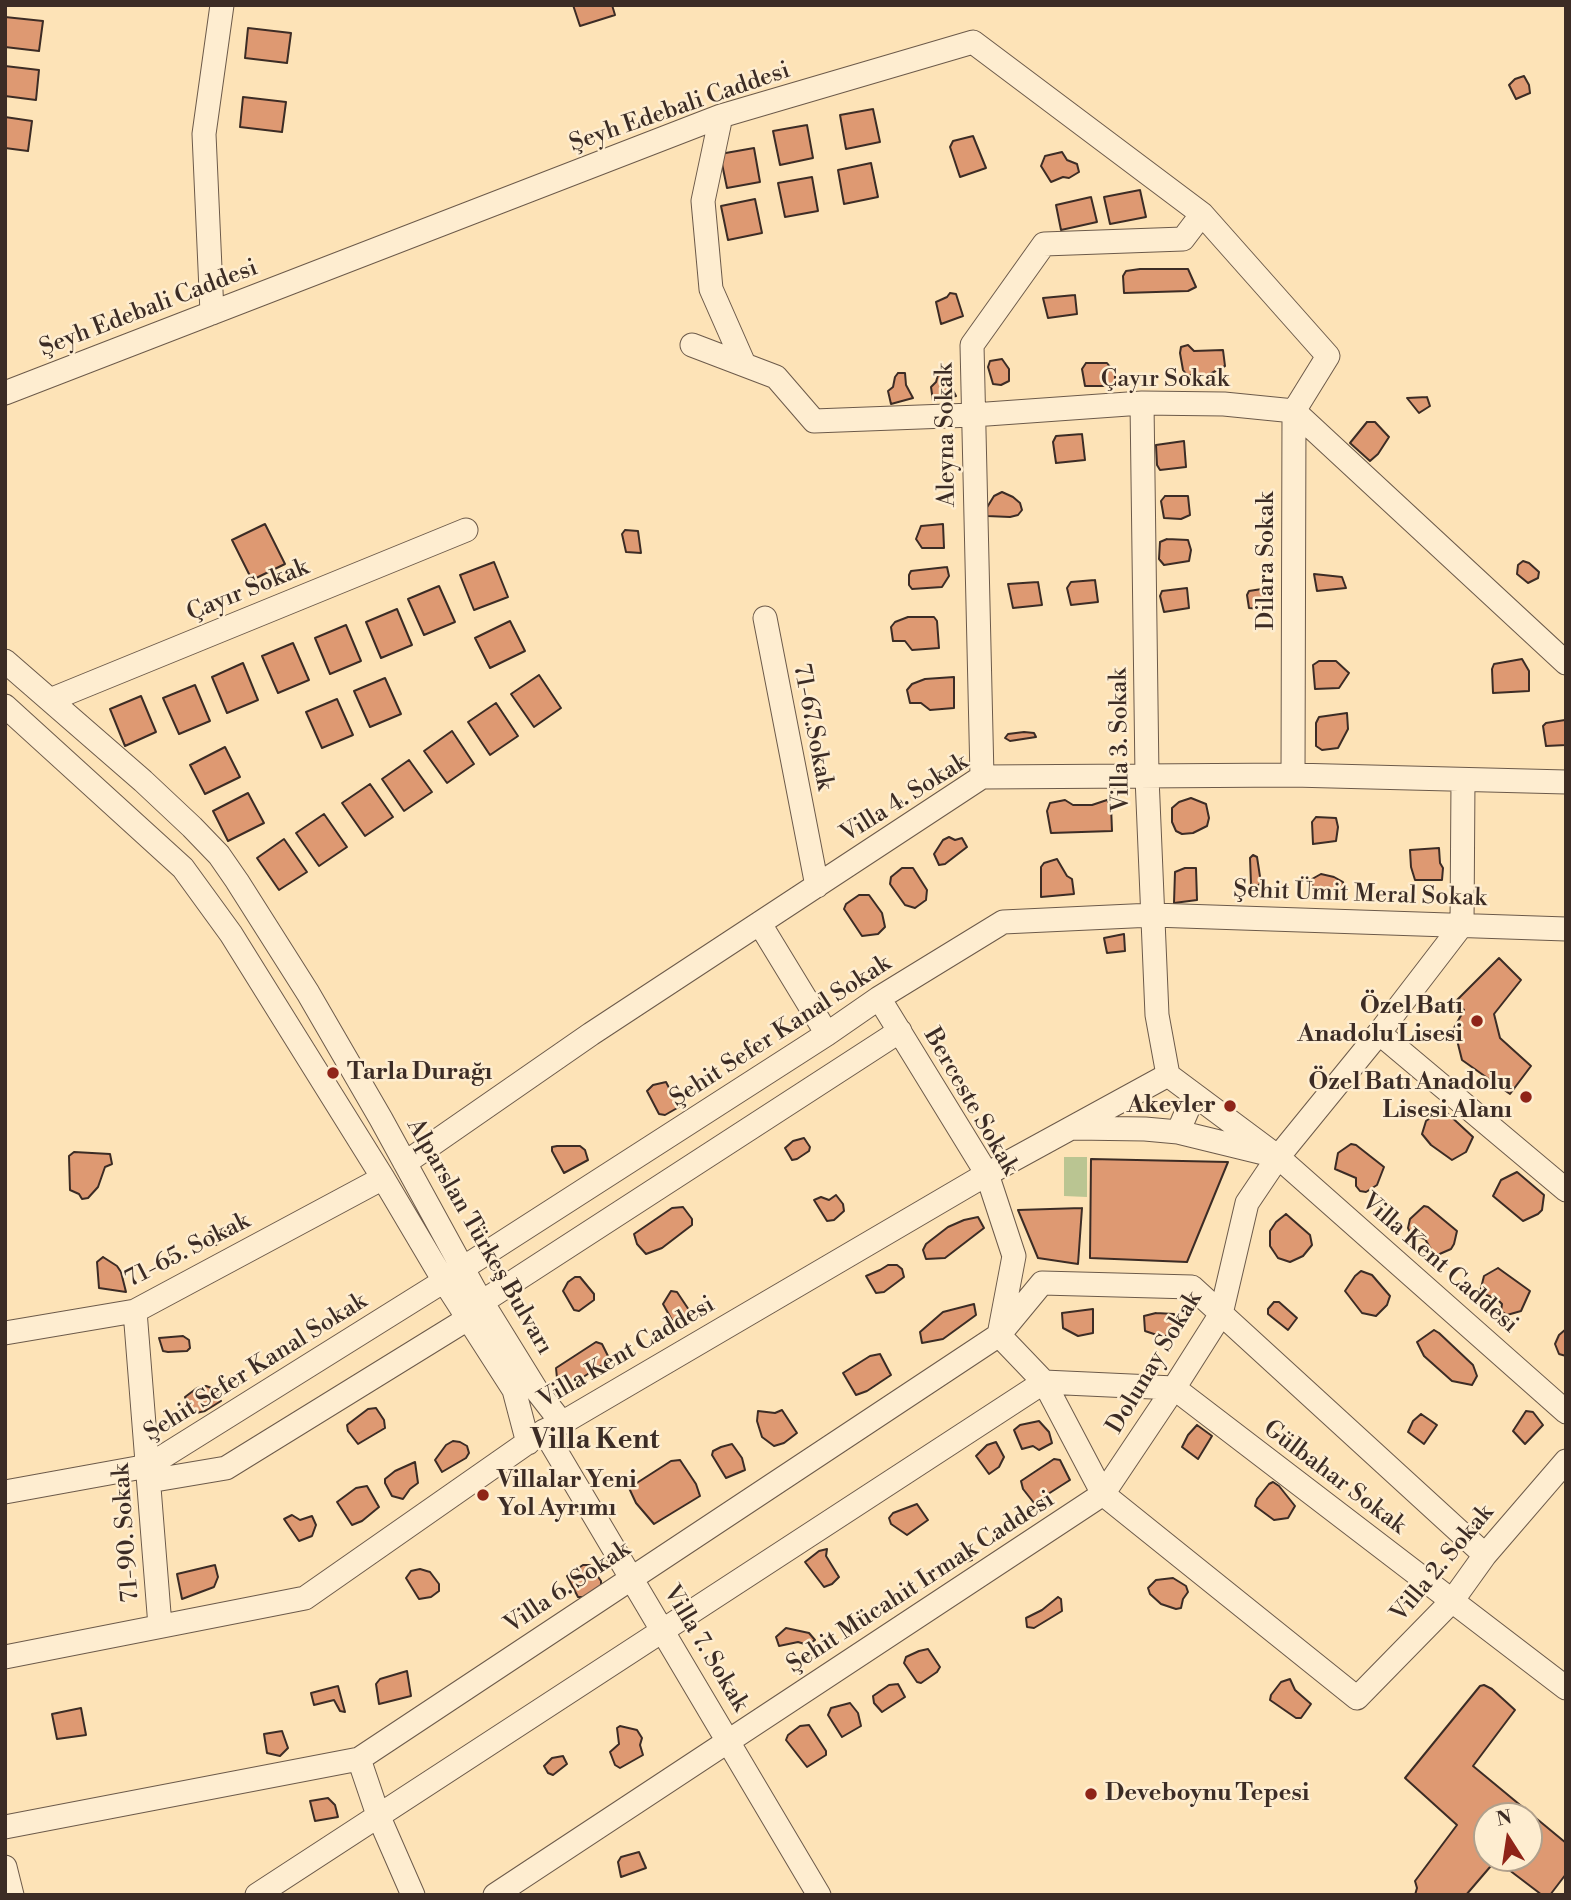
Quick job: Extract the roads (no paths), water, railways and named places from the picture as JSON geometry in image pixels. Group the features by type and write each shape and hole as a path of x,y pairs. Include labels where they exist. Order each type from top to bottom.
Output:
{"street":[{"path":"212,313 204,134 222,5"},
{"name":"Şeyh Edebali Caddesi","path":"5,393 721,116 972,42 1202,214 1328,356 1294,411"},
{"path":"721,116 702,201 711,289 744,364"},
{"name":"Aleyna Sokak","path":"982,777 972,345 1044,244 1183,239 1202,214"},
{"name":"Çayır Sokak","path":"692,345 776,377 814,421 973,415 1142,402 1224,404 1294,411"},
{"name":"Villa 3. Sokak","path":"1142,402 1147,776 1157,1015 1168,1075"},
{"path":"1294,411 1566,663"},
{"name":"Dilara Sokak","path":"1293,775 1294,411"},
{"name":"Çayır Sokak","path":"50,700 466,530"},
{"name":"71-67.Sokak","path":"765,618 817,886"},
{"name":"Alparslan Türkeş Bulvarı","path":"5,661 143,781 219,855 308,993 405,1163 454,1275"},
{"name":"Alparslan Türkeş Bulvarı","path":"8,712 183,868 231,934 383,1178 537,1391 544,1432"},
{"name":"Villa 4. Sokak","path":"405,1163 591,1034 982,777 1293,775 1566,782"},
{"path":"1462,925 1463,780"},
{"name":"Şehit Ümit Meral Sokak","path":"1153,915 1566,929"},
{"name":"Şehit Sefer Kanal Sokak","path":"149,1474 879,998 1003,922 1153,915"},
{"path":"760,924 827,1034"},
{"name":"Dolunay Sokak","path":"1103,1494 1221,1314 1247,1203 1278,1157 1462,925"},
{"name":"Berceste Sokak","path":"879,998 987,1174 1014,1256 999,1335"},
{"name":"Şehit Sefer Kanal Sokak","path":"5,1492 149,1474 226,1468 476,1310 900,1031"},
{"path":"1379,1033 1566,1190"},
{"name":"Villa Kent Caddesi","path":"5,1657 304,1598 544,1432 987,1174 1168,1075 1278,1157 1566,1412"},
{"path":"1133,1094 1145,1129"},
{"path":"1178,1132 1194,1095"},
{"name":"Villa Kent Caddesi","path":"1072,1128 1178,1132 1278,1157"},
{"name":"71-65. Sokak","path":"5,1333 135,1311 383,1178"},
{"name":"Villa 6. Sokak","path":"5,1827 359,1759 999,1335 1042,1283 1192,1287 1221,1314"},
{"name":"Alparslan Türkeş Bulvarı","path":"476,1310 514,1390 544,1432"},
{"name":"71-90. Sokak","path":"135,1311 160,1626"},
{"name":"Gülbahar Sokak","path":"1221,1314 1485,1555"},
{"path":"999,1335 1044,1382 1103,1494"},
{"path":"257,1895 1044,1382 1174,1388"},
{"name":"Gülbahar Sokak","path":"1174,1388 1566,1688"},
{"name":"Villa 7. Sokak","path":"544,1432 819,1895"},
{"name":"Villa 2. Sokak","path":"1103,1494 1357,1698 1452,1601 1485,1555 1566,1461"},
{"name":"Şehit Mücahit Irmak Caddesi","path":"495,1895 1103,1494"},
{"path":"359,1759 377,1815 413,1895"},
{"path":"5,1867 12,1895"}],"place":[{"name":"Özel Batı Anadolu Lisesi","path":"1477,1021"},
{"name":"Tarla Durağı","path":"333,1073"},
{"name":"Özel Batı Anadolu Lisesi Alanı","path":"1526,1097"},
{"name":"Akevler","path":"1230,1106"},
{"name":"Villalar Yeni Yol Ayrımı","path":"483,1495"},
{"name":"Deveboynu Tepesi","path":"1091,1794"}],"district":[{"name":"Villa Kent","path":"595,1441"}]}
